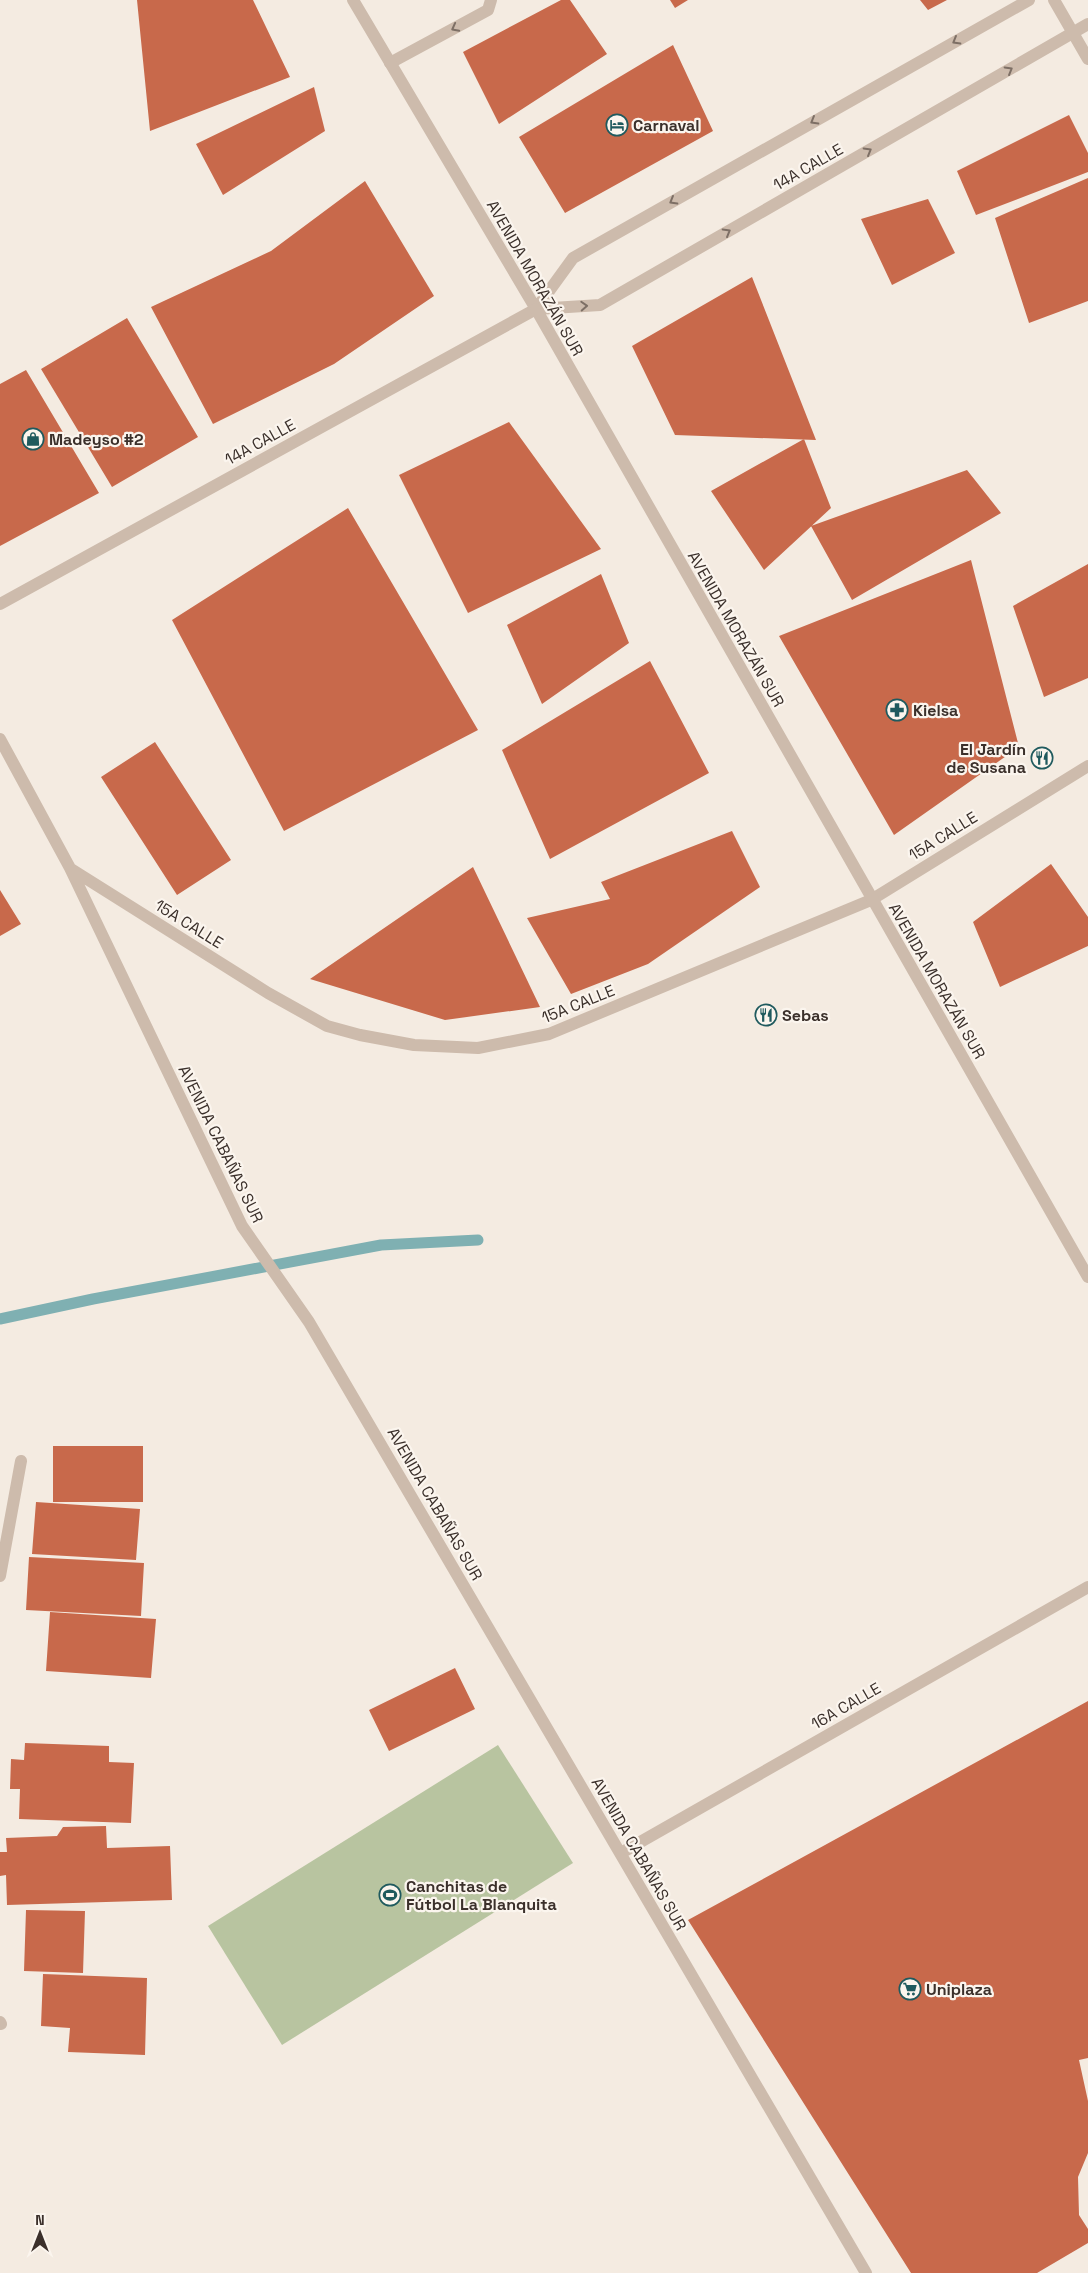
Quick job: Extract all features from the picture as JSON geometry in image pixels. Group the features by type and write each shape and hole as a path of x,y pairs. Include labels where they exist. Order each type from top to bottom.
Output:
{"street":[{"name":"AVENIDA MORAZÁN SUR","path":"353,0 536,309 871,900 1088,1277"},
{"path":"390,63 488,10 492,0"},
{"name":"14A CALLE","path":"0,604 536,309 573,258 1028,0"},
{"path":"1054,0 1088,59"},
{"name":"14A CALLE","path":"536,309 600,305 1088,24"},
{"name":"AVENIDA CABAÑAS SUR","path":"0,739 70,868 242,1226 309,1322 866,2273"},
{"name":"15A CALLE","path":"70,868 268,993 326,1026 360,1036 414,1045 478,1048 549,1034 871,900 1088,766"},
{"path":"0,1576 20,1461"},
{"name":"16A CALLE","path":"620,1853 1088,1587"}],"green space":[{"name":"Canchitas de Fútbol La Blanquita","path":"498,1745 573,1863 282,2045 208,1926"}],"building":[{"path":"137,0 253,0 290,77 150,131"},
{"path":"561,0 570,0 607,54 499,124 463,52"},
{"path":"670,0 688,0 675,8"},
{"path":"920,0 947,0 928,10"},
{"path":"673,45 713,131 565,213 519,137"},
{"path":"314,87 325,131 223,195 196,144"},
{"path":"1069,115 1088,153 1088,172 976,215 957,171"},
{"path":"1088,178 1088,301 1029,323 995,218"},
{"path":"365,181 434,296 334,364 213,424 151,307 271,251"},
{"path":"928,199 955,253 892,285 861,219"},
{"path":"752,277 816,440 675,435 632,346"},
{"path":"127,318 198,437 112,487 41,369"},
{"name":"Madeyso #2","path":"26,370 99,493 0,546 0,384"},
{"path":"509,422 601,549 468,613 399,475"},
{"path":"804,439 831,508 764,570 711,491"},
{"path":"967,470 1001,513 852,600 811,526"},
{"path":"348,508 478,730 284,831 172,620"},
{"path":"971,560 1019,747 894,835 779,636"},
{"path":"1088,564 1088,678 1044,697 1013,606"},
{"path":"601,574 629,643 542,704 507,625"},
{"path":"650,661 709,773 550,859 502,750"},
{"path":"155,742 231,860 177,895 101,777"},
{"path":"732,831 760,887 648,964 571,994 527,918 610,899 601,882"},
{"path":"1051,864 1088,917 1088,946 1000,987 973,922"},
{"path":"473,867 540,1007 445,1020 310,979"},
{"path":"0,890 21,924 0,936"},
{"path":"53,1446 143,1446 143,1502 53,1502"},
{"path":"36,1502 140,1509 136,1560 32,1554"},
{"path":"29,1557 144,1563 141,1616 26,1610"},
{"path":"50,1612 156,1619 151,1678 46,1671"},
{"path":"455,1668 475,1709 389,1751 369,1710"},
{"name":"Uniplaza","path":"1088,1701 1088,2058 1079,2060 1088,2101 1088,2153 1078,2177 1079,2215 1088,2229 1088,2243 1037,2273 911,2273 688,1920"},
{"path":"25,1743 109,1746 109,1762 134,1763 131,1823 19,1819 20,1789 10,1789 11,1759 24,1760"},
{"path":"106,1826 107,1848 170,1846 172,1900 7,1905 6,1875 0,1876 0,1852 7,1852 6,1838 57,1836 63,1827"},
{"path":"26,1910 85,1911 83,1973 24,1971"},
{"path":"43,1974 147,1978 145,2055 68,2052 70,2028 41,2026"}],"waterway":[{"path":"0,1319 93,1299 381,1245 478,1240"}],"place":[{"name":"Carnaval","path":"617,125"},
{"name":"Madeyso #2","path":"33,439"},
{"name":"Kielsa","path":"897,710"},
{"name":"El Jardín de Susana","path":"1042,758"},
{"name":"Sebas","path":"766,1015"},
{"name":"Canchitas de Fútbol La Blanquita","path":"390,1895"},
{"name":"Uniplaza","path":"910,1989"}]}
